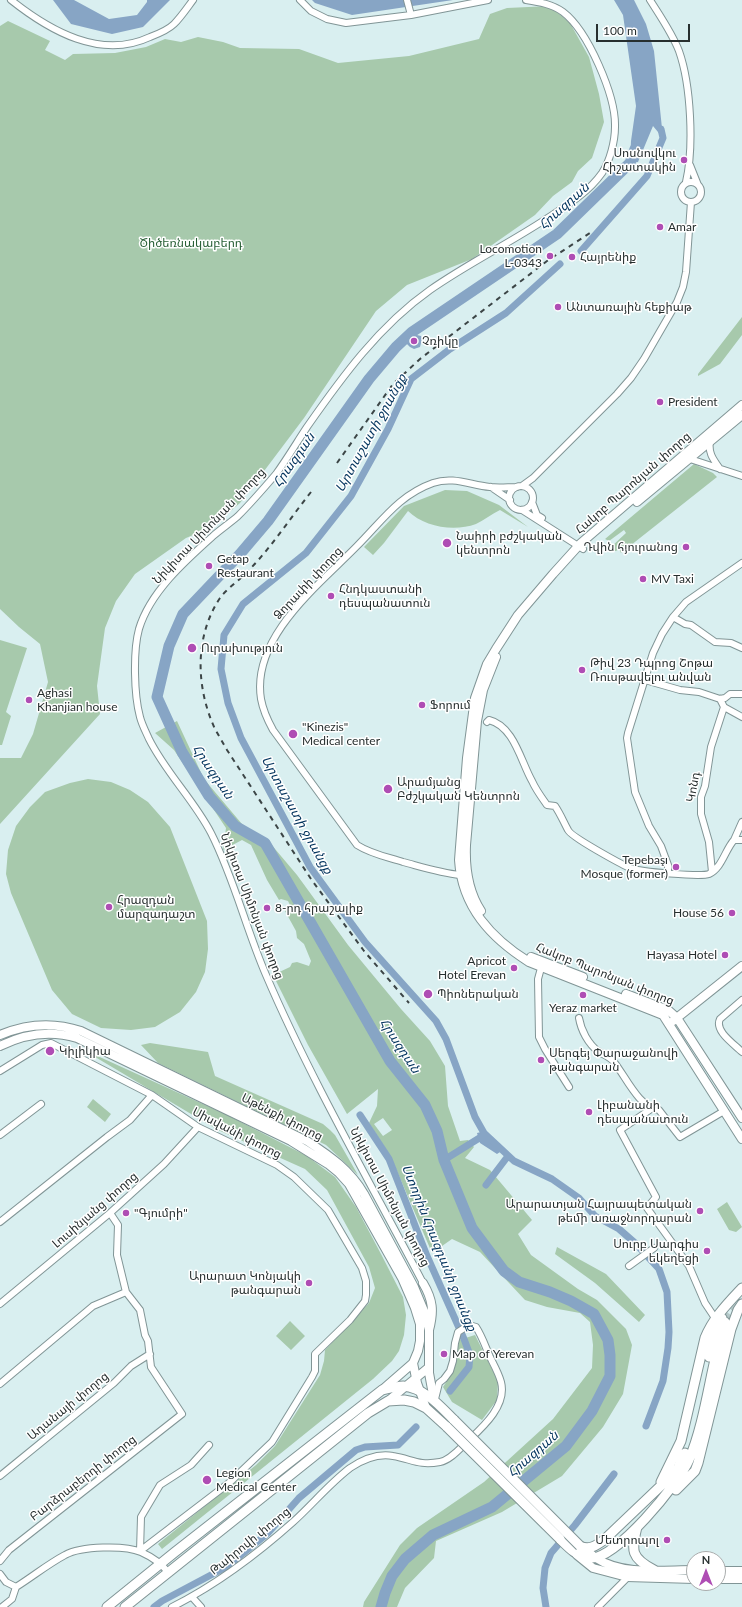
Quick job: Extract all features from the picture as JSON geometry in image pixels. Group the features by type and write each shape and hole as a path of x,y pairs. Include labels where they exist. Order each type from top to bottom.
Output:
{"highway":[{"path":"579,1549 596,1546 609,1536 678,1468 686,1452 691,1435 714,1336 721,1319 742,1288"},
{"path":"666,1496 673,1492 695,1471 731,1329 738,1310 742,1304"},
{"path":"107,1607 382,1390 395,1387 405,1387 420,1391 434,1400 586,1557 595,1558 611,1551 637,1527 666,1496 684,1471 697,1436 718,1347 721,1319"},
{"path":"125,1607 362,1418 388,1401 404,1400 414,1402 426,1408 579,1549"},
{"path":"637,1527 634,1544 636,1556 640,1563 654,1570"},
{"path":"609,1536 611,1543 619,1544"},
{"path":"175,1552 183,1561"}],"main road":[{"name":"Հակոբ Պարոնյան փողոց","path":"742,405 686,457 582,546 552,574 518,615 487,664 475,698 467,758 459,860 460,875 464,891 472,906 490,932 511,951 541,968 663,1015 742,1139"},
{"name":"Հակոբ Պարոնյան փողոց","path":"742,415 710,441 686,457 676,470 582,546 510,633 498,654 483,690 477,721 466,845 470,888 479,908 495,930 511,946 534,959 668,1010 677,1018 742,1118"},
{"path":"670,1024 742,966"},
{"name":"Աթենքի փողոց","path":"0,1035 21,1027 42,1025 60,1025 81,1031 300,1138 321,1150 343,1167 359,1185 414,1287 421,1304 429,1330 428,1368 434,1400"},
{"name":"Աթենքի փողոց","path":"0,1046 16,1039 32,1035 59,1034 77,1038 291,1141 328,1164 344,1178 357,1196 402,1278 415,1308 420,1324 420,1341 413,1363"},
{"path":"421,1304 425,1304 426,1300 423,1283"},
{"path":"423,1283 430,1296 432,1307 432,1319 429,1330"},
{"path":"382,1390 413,1363 416,1378 426,1408"},
{"path":"388,1401 428,1368"},
{"path":"579,1549 593,1568 627,1578 686,1579"},
{"path":"595,1558 611,1565 635,1570 686,1570"},
{"path":"726,1570 742,1571"},
{"path":"726,1579 742,1579"}],"street":[{"path":"11,0 31,15 79,40 102,45 120,46 132,44 147,38 174,24 193,0"},
{"path":"300,0 311,11 327,19 346,23 410,15 488,0"},
{"path":"408,0 410,15"},
{"name":"Նիկիտա Սիմոնյան փողոց","path":"423,1283 298,1045 264,969 222,857 210,832 202,817 164,765 141,722 136,687 136,655 139,630 156,596 174,574 207,541 238,515 275,474 346,373 371,343 399,316 429,291 574,201 603,171 612,149 615,129 613,107 600,67 579,29 568,16 560,9 548,4 526,0"},
{"path":"650,0 667,27 679,51 686,81 689,115 690,165 686,182 682,187 681,195 686,200 691,202 697,200 700,196 701,190 690,165"},
{"path":"686,182 698,184"},
{"path":"510,500 511,492 533,478 617,394 631,378 644,359 670,314 683,287 686,272 691,202"},
{"path":"710,441 709,448 711,458 720,469"},
{"path":"686,457 742,476"},
{"path":"530,490 533,478"},
{"name":"Ձորափի փողոց","path":"460,875 445,874 378,855 366,851 357,845 273,730 267,719 261,699 261,679 264,664 272,641 284,623 304,600 401,500 422,487 435,482 453,480 490,487"},
{"path":"490,487 520,487 530,490 533,495 532,502 537,515 582,546"},
{"path":"490,487 510,500 514,507 522,510 582,546"},
{"path":"522,510 527,508 532,502"},
{"path":"668,872 668,865 661,846 649,826 635,792 627,738 654,653 662,634 673,617 686,602 742,565"},
{"path":"673,617 685,624 691,625 715,642 731,643 742,648"},
{"path":"645,680 680,690 699,692 720,699 725,698 730,694 742,694"},
{"path":"720,699 724,707 742,717"},
{"name":"Կոնդ","path":"712,872 708,842 700,814 701,797 705,786 711,747 724,707"},
{"path":"487,722 489,720 498,724 516,744 535,787 547,805 555,806 562,816 568,830 598,851 630,868 642,871 696,875 708,874 720,865 724,854 734,840 742,822"},
{"path":"734,840 742,840"},
{"path":"541,968 538,978 539,1038 569,1088"},
{"path":"742,1000 720,1019 718,1023 719,1029 742,1052"},
{"path":"578,1018 580,1026 592,1046 613,1060 636,1094 652,1109 659,1110 680,1137 724,1111"},
{"name":"Սիսվանի փողոց","path":"0,1071 42,1045 51,1043 152,1095 198,1127 277,1165 294,1177 328,1210 362,1268 366,1282 365,1301 350,1320 315,1354 315,1371 272,1442 229,1484 140,1551"},
{"path":"0,1222 130,1120 152,1095"},
{"path":"0,1135 41,1104"},
{"path":"652,1109 620,1130 656,1197 647,1208 689,1266 705,1303 721,1319"},
{"name":"Լուսինյանց փողոց","path":"0,1304 110,1213 164,1164 198,1127"},
{"path":"110,1213 118,1225 117,1255 126,1292 140,1310 150,1354"},
{"path":"629,1266 654,1248"},
{"path":"0,1384 93,1306 126,1292"},
{"name":"Թաիրովի փողոց","path":"172,1607 209,1587 242,1565 293,1522 349,1469 363,1460 379,1456 392,1455 420,1463 442,1462 455,1453 481,1429 497,1407 502,1394 500,1379 476,1327 469,1324 458,1332 450,1371 439,1383 434,1400"},
{"name":"Բարձրաբերդի փողոց","path":"0,1561 9,1550 182,1414 152,1367 150,1354"},
{"name":"Ադանայի փողոց","path":"0,1476 114,1383 131,1366 150,1354"},
{"path":"140,1551 141,1517 160,1485 191,1466 209,1445"},
{"path":"2,1607 12,1599 16,1587 70,1553 87,1548 140,1551 161,1563 168,1572"},
{"path":"598,1607 635,1570"},
{"path":"0,1574 6,1582 16,1587"},
{"path":"192,1597 201,1607"}],"green space":[{"name":"Ծիծեռնակաբերդ","path":"550,6 570,23 589,57 599,94 604,122 592,158 578,171 572,182 553,196 535,215 472,259 407,285 376,311 304,418 240,503 212,527 186,538 135,574 116,601 105,628 97,686 100,714 0,824 0,758 21,758 33,734 48,682 40,644 0,609 0,26 8,21 50,41 45,50 65,60 73,54 115,53 146,47 165,39 181,42 198,37 223,42 240,48 299,49 338,63 409,56 479,39 490,14 507,8"},
{"path":"742,317 742,335 720,364 698,376 698,374"},
{"path":"694,464 713,473 717,477 621,553 619,549 612,551 611,547 626,533 624,530 609,541 605,539"},
{"path":"445,490 467,491 499,505 528,527 500,510 476,524 458,528 449,528 422,521 408,511 373,555 364,547 404,506"},
{"path":"0,640 27,648 6,712 11,716 2,745 0,745"},
{"path":"177,721 204,779 242,824 270,843 297,875 348,945 401,1009 430,1041 445,1066 448,1106 460,1141 468,1140 474,1147 465,1158 490,1170 532,1220 518,1234 531,1255 578,1289 597,1300 626,1329 632,1345 623,1394 603,1427 562,1476 502,1512 436,1541 434,1558 405,1588 397,1607 363,1607 364,1602 400,1545 417,1528 484,1482 553,1419 592,1368 593,1345 590,1322 580,1313 547,1307 525,1300 480,1252 452,1239 432,1253 391,1157 369,1123 377,1106 378,1089 347,1114 308,1045 273,975 290,967 292,963 297,962 309,966 311,961 304,944 297,938 296,931 285,911 290,905 288,901 281,899 279,900 267,880 251,845 242,840 223,850 226,828 174,750 155,733","holes":["383,1118 392,1130 383,1136 374,1124"]},
{"name":"Հրազդան մարզադաշտ","path":"88,779 111,782 130,790 148,802 170,827 207,921 208,949 205,972 196,992 180,1012 155,1027 131,1030 101,1028 72,1014 52,990 11,893 6,874 8,850 16,826 30,807 45,792 70,783"},
{"path":"150,1043 208,1052 215,1076 323,1124 335,1135 358,1175 326,1145 158,1063 141,1045"},
{"path":"80,1048 227,1115 307,1156 335,1177 356,1207 381,1254 403,1297 406,1315 404,1335 399,1351 392,1361 373,1379 162,1549 158,1544 256,1465 275,1446 320,1375 325,1350 369,1303 375,1288 369,1267 327,1190 305,1169 218,1130"},
{"path":"93,1099 111,1114 105,1122 87,1107"},
{"path":"727,1202 742,1227 736,1232 729,1230 717,1209"},
{"path":"557,1247 606,1274 645,1315 639,1322 595,1283 555,1254"},
{"path":"290,1321 305,1336 291,1350 276,1336"},
{"path":"475,1335 498,1381 497,1400 482,1420 452,1402 443,1387 454,1370 459,1340"}],"water":[{"path":"53,0 74,0 109,19 137,15 147,0 170,0 143,27 112,34 71,24"},
{"path":"312,0 453,0 352,15 315,3"},
{"path":"614,0 634,0 646,24 654,51 663,138 653,126 638,162 630,163 631,141 636,106 623,15"},
{"name":"Չռիկը","path":"413,334 421,336 422,339 420,347 414,349 405,342"},
{"path":"481,1132 500,1152 497,1154 480,1143 477,1133"}],"waterway":[{"path":"581,251 647,176 663,138 661,129"},
{"name":"Հրազդան","path":"381,1607 392,1576 405,1559 433,1535 492,1507 566,1446 592,1411 610,1376 608,1340 594,1314 571,1301 550,1292 519,1282 504,1271 472,1228 444,1160 437,1131 425,1105 390,1061 265,843 235,826 209,796 182,752 157,697 169,646 183,614 240,554 268,521 369,379 396,347 412,332 557,234 630,163 635,149"},
{"name":"Արտաշատի ջրանցք","path":"560,264 506,313 450,349 411,379 388,429 351,496 306,553 243,604 224,635 221,669 228,703 241,738 310,867 365,942 436,1021 446,1039 475,1117 484,1133 514,1161 552,1179 579,1198 595,1216 619,1229 635,1243 659,1269 667,1292 669,1332 668,1348 663,1381 646,1426"},
{"name":"Ստորին Հրազդանի ջրանցք","path":"360,1115 389,1159 427,1256 470,1355 469,1367 450,1391"},
{"path":"444,1160 481,1137 486,1142"},
{"path":"486,1185 508,1156"},
{"name":"Ստորին Հրազդանի ջրանցք","path":"154,1607 162,1601 226,1567 268,1533 299,1498 356,1450 365,1447 398,1445 416,1427"},
{"name":"Արտաշատի ջրանցք","path":"546,1607 543,1588 545,1568 551,1553 575,1525 614,1474"}],"tunnel":[{"path":"725,1322 740,1302"}],"railway":[{"path":"337,463 393,384 420,359 547,261 590,233"},
{"path":"311,492 259,559 223,594 212,613 202,646 201,680 204,697 215,729 227,750 311,879 364,951 409,1003"}],"place":[{"name":"Սոսնովկու Հիշատակին","path":"684,160"},
{"name":"Amar","path":"660,227"},
{"name":"Locomotion L-0343","path":"550,256"},
{"name":"Հայրենիք","path":"572,257"},
{"name":"Անտառային հեքիաթ","path":"558,307"},
{"name":"Չռիկը","path":"414,341"},
{"name":"President","path":"660,402"},
{"name":"Նաիրի բժշկական կենտրոն","path":"447,543"},
{"name":"Դվին հյուրանոց","path":"686,547"},
{"name":"Getap Restaurant","path":"209,566"},
{"name":"MV Taxi","path":"643,579"},
{"name":"Հնդկաստանի դեսպանատուն","path":"331,596"},
{"name":"Ուրախություն","path":"192,648"},
{"name":"Թիվ 23 Դպրոց Շոթա Ռուսթավելու անվան","path":"582,670"},
{"name":"Aghasi Khanjian house","path":"29,700"},
{"name":"Ֆորում","path":"422,705"},
{"name":"\"Kinezis\" Medical center","path":"293,734"},
{"name":"Արամյանց Բժշկական Կենտրոն","path":"388,789"},
{"name":"Tepebaşı Mosque (former)","path":"676,867"},
{"name":"Հրազդան մարզադաշտ","path":"109,907"},
{"name":"8-րդ հրաշալիք","path":"267,908"},
{"name":"House 56","path":"732,913"},
{"name":"Hayasa Hotel","path":"725,955"},
{"name":"Apricot Hotel Erevan","path":"514,968"},
{"name":"Պիոներական","path":"428,994"},
{"name":"Yeraz market","path":"583,995"},
{"name":"Կիլիկիա","path":"50,1051"},
{"name":"Սերգեյ Փարաջանովի թանգարան","path":"541,1060"},
{"name":"Լիբանանի դեսպանատուն","path":"589,1112"},
{"name":"Արարատյան Հայրապետական թեմի առաջնորդարան","path":"700,1211"},
{"name":"\"Գյումրի\"","path":"126,1213"},
{"name":"Սուրբ Սարգիս եկեղեցի","path":"707,1251"},
{"name":"Արարատ Կոնյակի թանգարան","path":"309,1283"},
{"name":"Map of Yerevan","path":"444,1354"},
{"name":"Legion Medical Center","path":"207,1480"},
{"name":"Մետրոպոլ","path":"667,1540"}]}
